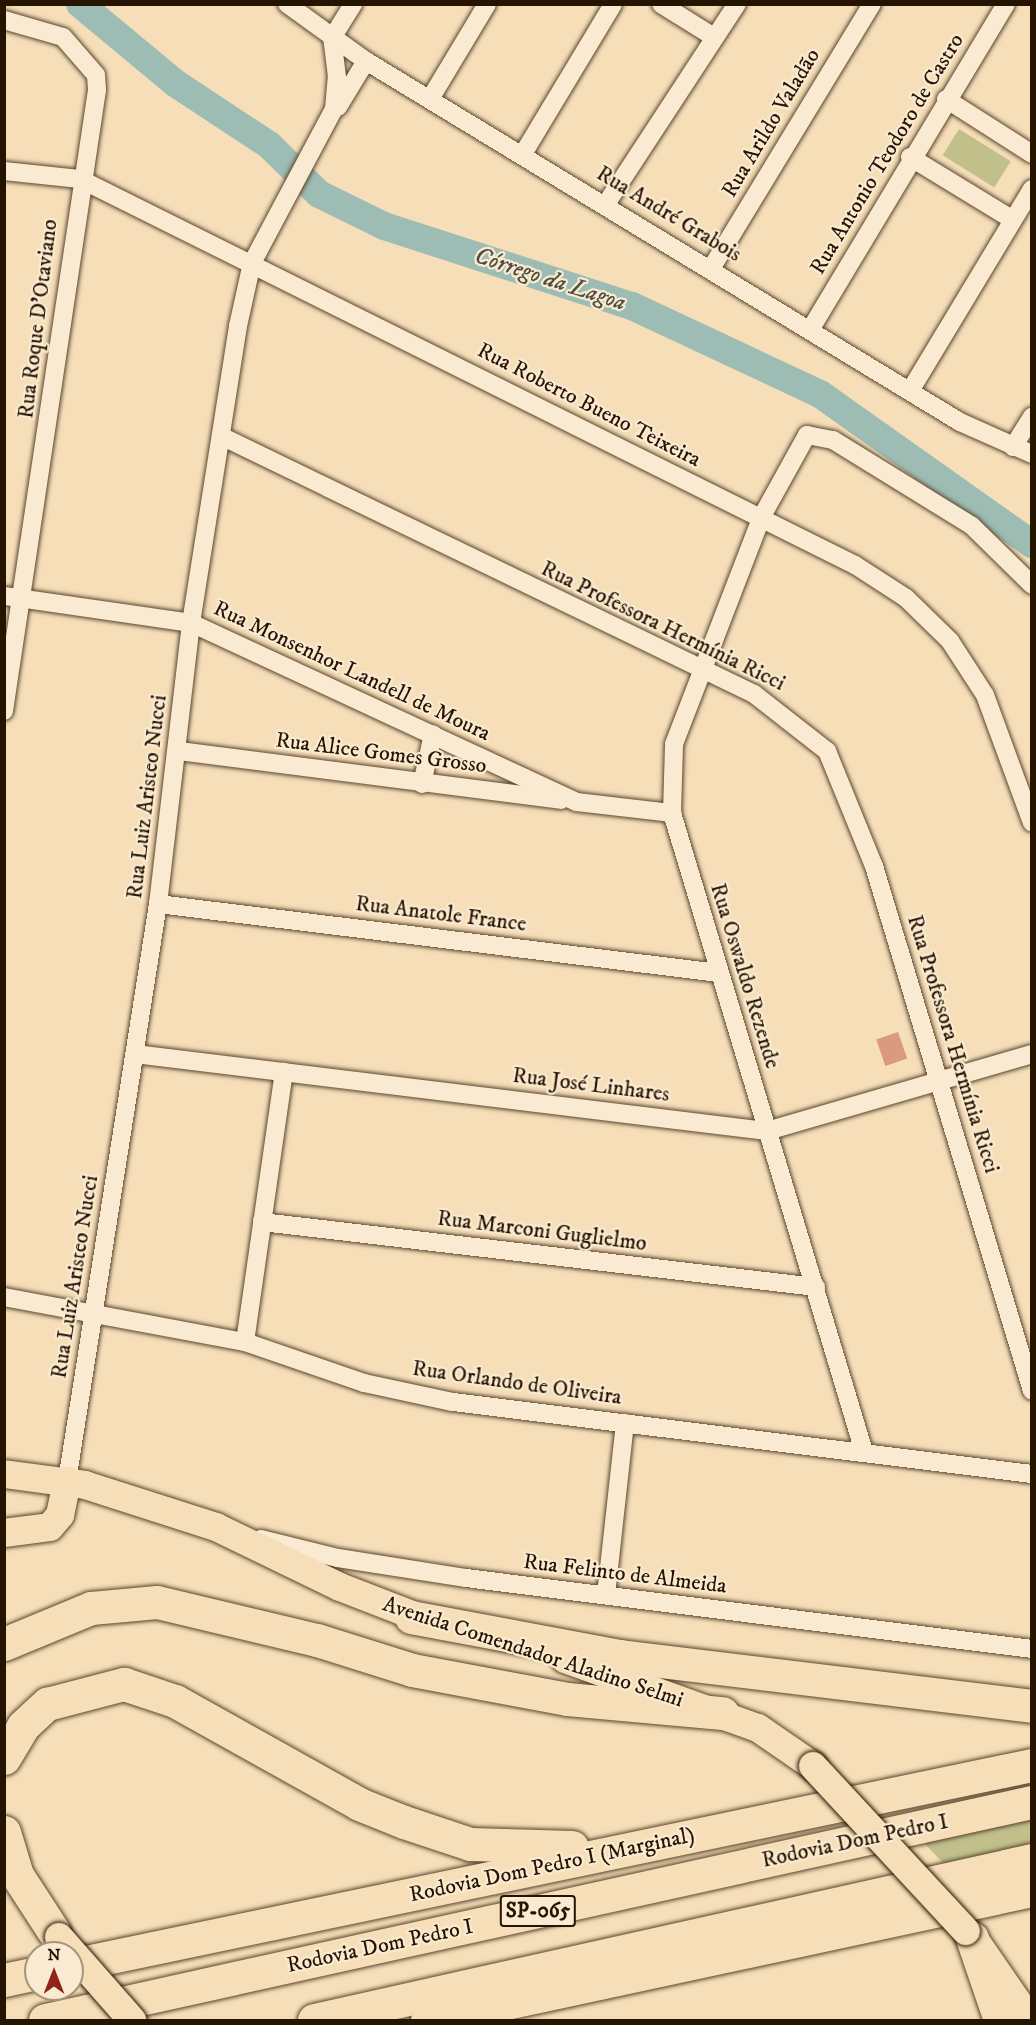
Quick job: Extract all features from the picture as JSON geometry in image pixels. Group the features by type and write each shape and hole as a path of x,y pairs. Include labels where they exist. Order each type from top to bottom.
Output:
{"highway":[{"path":"4,1644 91,1608 157,1602 317,1640 412,1670 567,1699 722,1713"},
{"path":"411,1617 620,1656 1032,1706"},
{"path":"4,1758 23,1726 47,1704 124,1684 175,1701 359,1804 459,1840 625,1849"},
{"name":"Rodovia Dom Pedro I (Marginal)","path":"84,1941 625,1849 1032,1765"},
{"name":"Rodovia Dom Pedro I","path":"45,2020 1032,1802"},
{"path":"4,1832 16,1875 59,1941"},
{"name":"SP-065","path":"314,2020 1032,1860"},
{"path":"427,2020 1032,1890"},
{"path":"969,1935 1000,2020"},
{"path":"4,1980 24,1976"}],"main road":[{"name":"Avenida Comendador Aladino Selmi","path":"4,1473 68,1481 216,1527 411,1617 598,1668 722,1713 779,1737 813,1766 969,1935 1030,2020"},
{"path":"4,1533 50,1527 60,1515 68,1481"},
{"path":"4,1876 59,1941"},
{"path":"84,1969 132,2020"}],"street":[{"name":"Rua André Grabois","path":"287,4 366,61 712,267 910,391 1013,447 1032,454"},
{"path":"332,38 353,4"},
{"path":"430,99 487,4"},
{"path":"523,154 613,4"},
{"path":"661,4 714,37"},
{"path":"606,204 737,4"},
{"name":"Rua Arildo Valadão","path":"712,267 872,4"},
{"name":"Rua Antonio Teodoro de Castro","path":"810,330 910,157 1006,4"},
{"name":"Rua Roque D'Otaviano","path":"4,20 63,37 96,75 14,597 4,711"},
{"name":"Rua Luiz Aristeo Nucci","path":"319,138 337,95 332,38"},
{"name":"Rua Luiz Aristeo Nucci","path":"68,1481 158,903 179,751 191,623 221,435 252,263 273,218 366,61"},
{"path":"946,99 1032,154"},
{"path":"910,157 1010,218"},
{"name":"Rua Roberto Bueno Teixeira","path":"4,171 80,179 761,518 906,598 950,641 985,695 1032,824"},
{"path":"910,391 1010,218 1032,189"},
{"path":"1013,447 1032,416"},
{"name":"Rua Oswaldo Rezende","path":"864,1452 672,813 674,744 700,670 761,518 807,435 817,433 972,526 1032,585"},
{"name":"Rua Professora Hermínia Ricci","path":"221,435 764,700 827,751 874,866 1032,1391"},
{"name":"Rua Monsenhor Landell de Moura","path":"14,597 191,623 578,802 672,813"},
{"path":"422,784 433,734"},
{"name":"Rua Alice Gomes Grosso","path":"179,751 422,784 578,802"},
{"name":"Rua Anatole France","path":"158,903 719,973"},
{"name":"Rua José Linhares","path":"135,1054 767,1131 1032,1054"},
{"path":"245,1342 284,1072"},
{"name":"Rua Marconi Guglielmo","path":"262,1222 816,1287"},
{"name":"Rua Orlando de Oliveira","path":"4,1297 93,1310 245,1342 364,1383 453,1402 1032,1474"},
{"path":"606,1595 624,1423"},
{"name":"Rua Felinto de Almeida","path":"216,1527 338,1558 606,1595 1032,1649"}],"shaded area":[{"path":"959,129 1011,161 994,188 943,155"},
{"path":"1031,1817 1031,1844 944,1864 923,1842"}],"building":[{"path":"898,1032 907,1058 885,1066 876,1039"}],"waterway":[{"name":"Córrego da Lagoa","path":"80,4 175,83 269,145 319,194 384,226 632,306 820,394 1032,544"}]}
